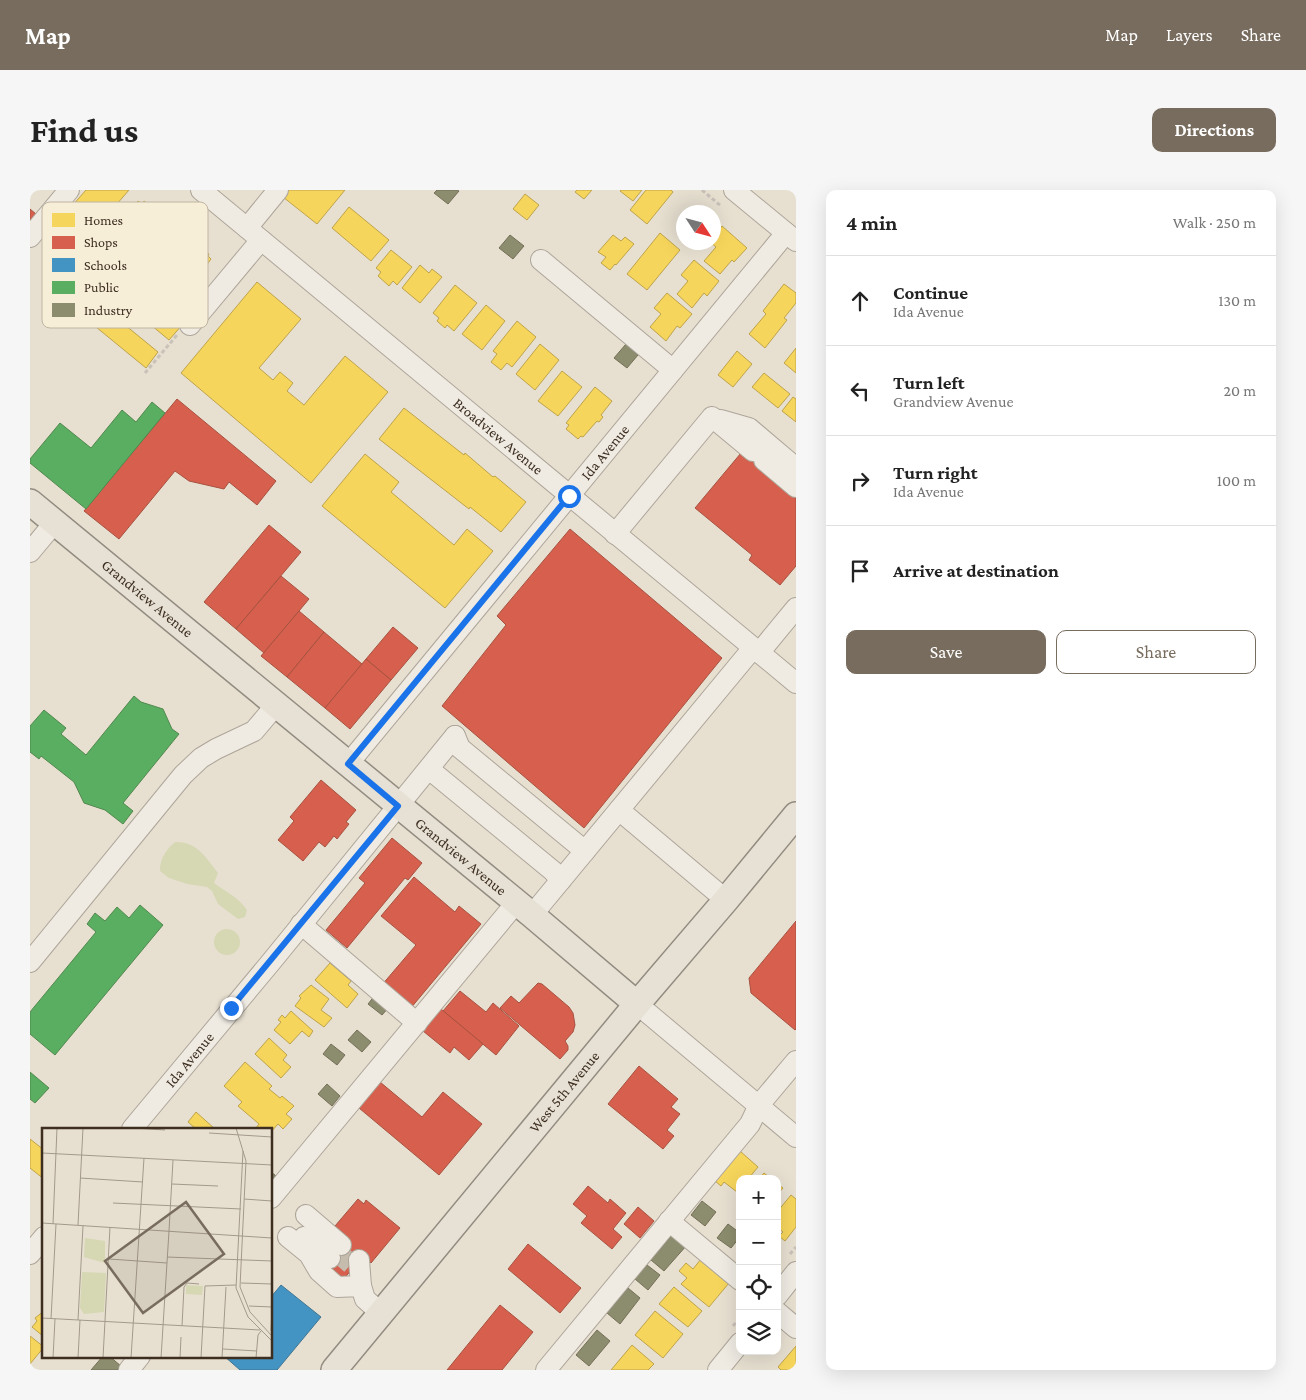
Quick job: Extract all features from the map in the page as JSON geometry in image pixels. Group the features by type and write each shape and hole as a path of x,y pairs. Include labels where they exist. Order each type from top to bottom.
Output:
{"main road":[{"name":"Grandview Avenue","path":"30,502 524,909 636,1004"},
{"name":"West 5th Avenue","path":"334,1370 636,1004 796,815"}],"street":[{"path":"59,202 69,190"},
{"name":"Broadview Avenue","path":"201,190 796,683"},
{"path":"208,296 254,234 278,190"},
{"path":"734,190 791,237"},
{"path":"30,237 42,223"},
{"name":"Ida Avenue","path":"348,764 672,370 791,237"},
{"path":"542,260 672,370"},
{"path":"712,417 796,487"},
{"path":"712,417 749,428 796,468"},
{"path":"615,534 712,417"},
{"path":"30,552 55,522"},
{"path":"272,1197 417,1022 524,909 561,880 756,650 796,608"},
{"path":"30,962 183,775 208,754 254,731 276,704"},
{"name":"Ida Avenue","path":"133,1128 455,736 469,739 589,846"},
{"path":"429,769 553,871 561,880"},
{"path":"619,810 726,900"},
{"path":"301,924 417,1022"},
{"name":"Grandview Avenue","path":"636,1004 796,1137"},
{"path":"546,1370 750,1124 759,1105 796,1061"},
{"path":"669,1221 736,1277"},
{"path":"336,1252 298,1226 309,1254 319,1271 337,1287 356,1272 365,1299 381,1313"},
{"path":"30,1254 42,1239"},
{"path":"781,1291 796,1272"},
{"path":"781,1315 796,1328"},
{"path":"718,1370 736,1348"},
{"path":"129,1370 138,1358"}],"path":[{"path":"702,190 724,208"},
{"path":"145,373 184,328"}],"green space":[{"path":"175,842 189,844 205,856 218,873 214,883 243,905 247,910 245,917 238,919 218,904 212,891 207,887 187,884 169,878 160,871 164,855"},
{"path":"227,929 236,933 240,942 236,951 227,955 218,951 214,942 218,933"}],"building: Homes":[{"path":"86,190 129,190 119,202 76,202"},
{"path":"289,190 345,190 317,224 283,197"},
{"path":"577,190 592,190 584,199 575,192"},
{"path":"621,190 642,190 633,201"},
{"path":"646,190 671,190 673,192 647,224 630,210"},
{"path":"525,194 539,205 527,220 513,209"},
{"path":"349,207 389,240 371,261 332,228"},
{"path":"722,226 747,248 734,262 732,260 720,274 704,261 713,250 721,250"},
{"path":"660,233 676,247 676,250 680,250 647,290 627,274"},
{"path":"613,235 621,241 625,237 634,244 610,270 601,263 606,257 598,252"},
{"path":"391,250 412,267 397,285 393,281 389,286 378,276 381,272 376,268"},
{"path":"694,260 719,281 707,296 704,293 692,308 677,294 688,281 681,275"},
{"path":"420,265 429,273 432,269 442,277 420,303 402,288"},
{"path":"257,282 301,319 259,368 273,380 280,372 293,383 287,391 304,405 345,356 388,392 311,483 181,373"},
{"path":"784,284 796,293 796,303 784,318 787,320 765,348 749,334 766,314 763,311"},
{"path":"455,285 477,303 454,331 447,325 445,328 437,321 439,318 433,313"},
{"path":"667,293 692,314 680,328 677,326 666,341 650,327 661,314 654,308"},
{"path":"486,305 505,321 482,350 462,334"},
{"path":"517,321 536,337 512,367 507,363 501,370 491,362 497,354 493,351"},
{"path":"97,328 129,328 158,352 146,368"},
{"path":"155,328 180,328 169,340"},
{"path":"540,344 559,360 535,390 516,374"},
{"path":"796,348 796,373 784,363"},
{"path":"737,351 752,364 733,387 718,375"},
{"path":"562,371 582,387 558,416 538,401"},
{"path":"764,373 790,394 778,408 752,387"},
{"path":"595,387 612,401 601,415 603,417 599,422 597,421 583,437 581,436 578,439 566,429 569,425 566,423"},
{"path":"793,397 796,399 796,422 782,411"},
{"path":"404,408 464,455 465,453 493,477 495,476 526,502 501,532 379,439"},
{"path":"365,454 399,482 391,492 454,545 467,529 493,551 445,608 322,506"},
{"path":"330,963 351,981 348,985 358,994 347,1008 315,980"},
{"path":"311,985 329,999 321,1010 332,1018 324,1027 295,1006 301,998 299,996"},
{"path":"291,1011 313,1031 309,1037 302,1031 290,1044 274,1030 281,1022 278,1020 282,1015 285,1018"},
{"path":"269,1038 287,1055 283,1060 291,1067 281,1078 255,1054"},
{"path":"245,1062 272,1086 269,1089 280,1098 282,1096 294,1106 286,1114 292,1119 283,1129 278,1124 272,1131 272,1128 256,1128 259,1124 238,1106 242,1102 224,1086"},
{"path":"196,1112 214,1128 195,1128 188,1122"},
{"path":"30,1139 42,1148 42,1177 30,1168"},
{"path":"740,1151 758,1167 751,1175 736,1175 736,1191 724,1182 721,1186 715,1181"},
{"path":"791,1195 796,1199 796,1227 785,1241 781,1238 783,1232 781,1230 781,1207"},
{"path":"701,1259 729,1283 709,1307 681,1284 687,1278 679,1271 686,1263 693,1269"},
{"path":"674,1287 702,1311 688,1327 659,1304"},
{"path":"655,1311 683,1334 663,1358 635,1335"},
{"path":"42,1313 42,1335 32,1327 37,1321 35,1318"},
{"path":"30,1336 42,1345 42,1349 30,1364"},
{"path":"632,1345 654,1364 648,1370 611,1370"},
{"path":"796,1346 796,1370 781,1370 778,1367"}],"building: Shops":[{"path":"30,209 36,214 30,221"},
{"path":"177,399 276,481 257,505 229,482 224,489 189,481 175,471 119,539 84,511"},
{"path":"757,445 758,467 796,498 796,566 780,585 749,560 752,555 695,508 741,453"},
{"path":"269,525 301,552 236,629 204,602"},
{"path":"570,529 722,658 584,828 442,706 506,625 497,616"},
{"path":"281,576 309,599 264,653 236,629"},
{"path":"299,611 324,632 287,677 261,656"},
{"path":"393,627 418,648 391,680 366,659"},
{"path":"324,632 362,664 325,708 287,677"},
{"path":"366,659 391,680 350,729 325,708"},
{"path":"321,780 356,810 346,822 349,824 337,839 334,836 325,847 319,842 303,861 278,840 294,821 290,817"},
{"path":"392,838 422,863 408,880 405,878 347,948 326,930 365,883 359,878"},
{"path":"414,877 455,912 459,906 481,924 410,1009 381,986 416,945 381,916"},
{"path":"796,921 795,1030 751,993 749,978"},
{"path":"538,983 542,984 569,1007 573,1013 575,1025 573,1032 565,1041 568,1050 560,1059 500,1008 511,996 519,1003"},
{"path":"460,991 486,1012 493,1003 519,1026 496,1055 443,1011"},
{"path":"441,1009 483,1044 469,1060 454,1047 450,1053 423,1031"},
{"path":"639,1066 678,1099 671,1107 680,1114 667,1130 674,1136 663,1149 608,1104"},
{"path":"380,1082 422,1117 443,1092 482,1124 439,1175 359,1108"},
{"path":"588,1186 608,1203 610,1199 626,1213 613,1229 622,1237 612,1249 581,1223 587,1216 573,1204"},
{"path":"358,1199 364,1204 366,1200 400,1228 371,1263 363,1256 342,1281 324,1266 339,1230 335,1226"},
{"path":"638,1207 654,1221 640,1238 624,1224"},
{"path":"528,1244 581,1288 560,1313 508,1269"},
{"path":"500,1305 533,1332 502,1370 447,1370"}],"building: Schools":[{"path":"281,1285 321,1317 277,1370 240,1370 226,1358 272,1358 272,1296"}],"building: Public":[{"path":"152,402 165,413 86,509 30,463 30,459 60,423 91,448 122,410 136,422"},
{"path":"134,696 141,702 163,709 172,729 179,734 123,803 133,811 123,824 105,810 84,803 74,782 41,756 39,759 30,752 30,726 44,710 66,728 61,734 86,755"},
{"path":"140,905 163,925 55,1055 30,1034 30,1012 96,932 87,924 95,913 105,921 117,907 129,918"},
{"path":"30,1072 49,1088 35,1103 30,1099"}],"building: Industry":[{"path":"437,190 459,191 448,204 434,193"},
{"path":"510,235 524,246 513,259 499,248"},
{"path":"626,344 638,355 627,368 614,358"},
{"path":"376,994 390,1006 382,1015 368,1004"},
{"path":"357,1030 371,1042 362,1052 348,1040"},
{"path":"331,1044 345,1055 337,1065 323,1054"},
{"path":"327,1084 340,1096 332,1106 318,1094"},
{"path":"272,1173 280,1179 272,1189"},
{"path":"702,1201 716,1212 705,1226 691,1215"},
{"path":"728,1224 736,1230 736,1242 731,1248 717,1238"},
{"path":"673,1234 687,1245 664,1271 651,1260"},
{"path":"647,1265 660,1275 648,1290 635,1279"},
{"path":"628,1288 640,1298 620,1324 607,1313"},
{"path":"597,1330 610,1341 589,1366 576,1355"},
{"path":"101,1358 111,1358 121,1366 118,1370 91,1370"}],"tunnel":[{"path":"336,1251 354,1267"}],"route":[{"path":"231,1008 271,962 398,806 348,764 569,496"}]}
